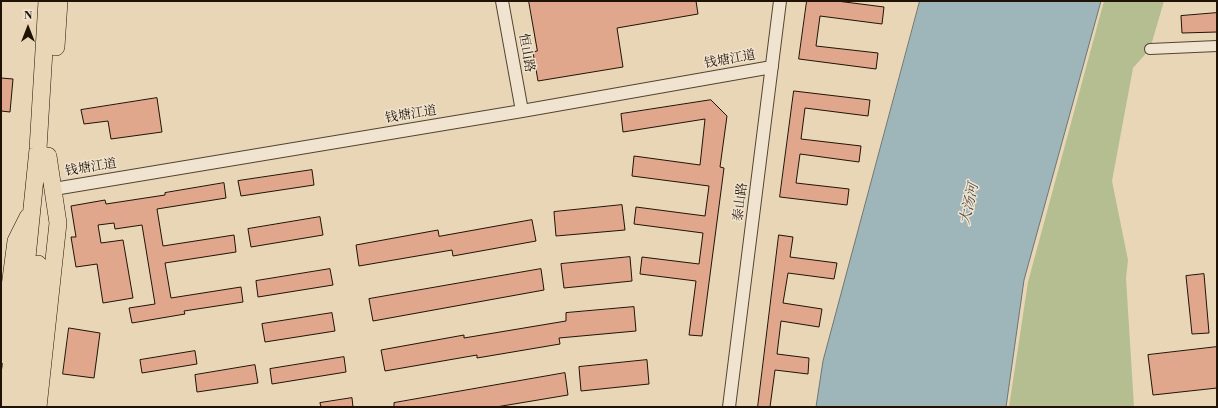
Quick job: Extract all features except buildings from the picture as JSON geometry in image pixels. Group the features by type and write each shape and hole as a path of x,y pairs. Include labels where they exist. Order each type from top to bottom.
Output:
{"highway":[{"path":"21,407 32,266 32,210 38,149 47,1"},
{"path":"5,407 32,266 48,156 59,1"},
{"path":"38,407 58,223 48,156"},
{"path":"1,355 16,241 32,210"}],"street":[{"name":"恒山路","path":"502,1 522,111"},
{"name":"泰山路","path":"729,407 780,1"},
{"path":"1150,49 1217,46"},
{"name":"钱塘江道","path":"54,189 522,111 772,67"}],"green space":[{"path":"1104,1 1164,1 1150,49 1133,68 1112,181 1128,260 1126,278 1134,407 1009,407 1028,282"}],"water":[{"name":"大汤河","path":"920,1 1101,1 1024,280 1006,407 816,407 823,361"}]}
